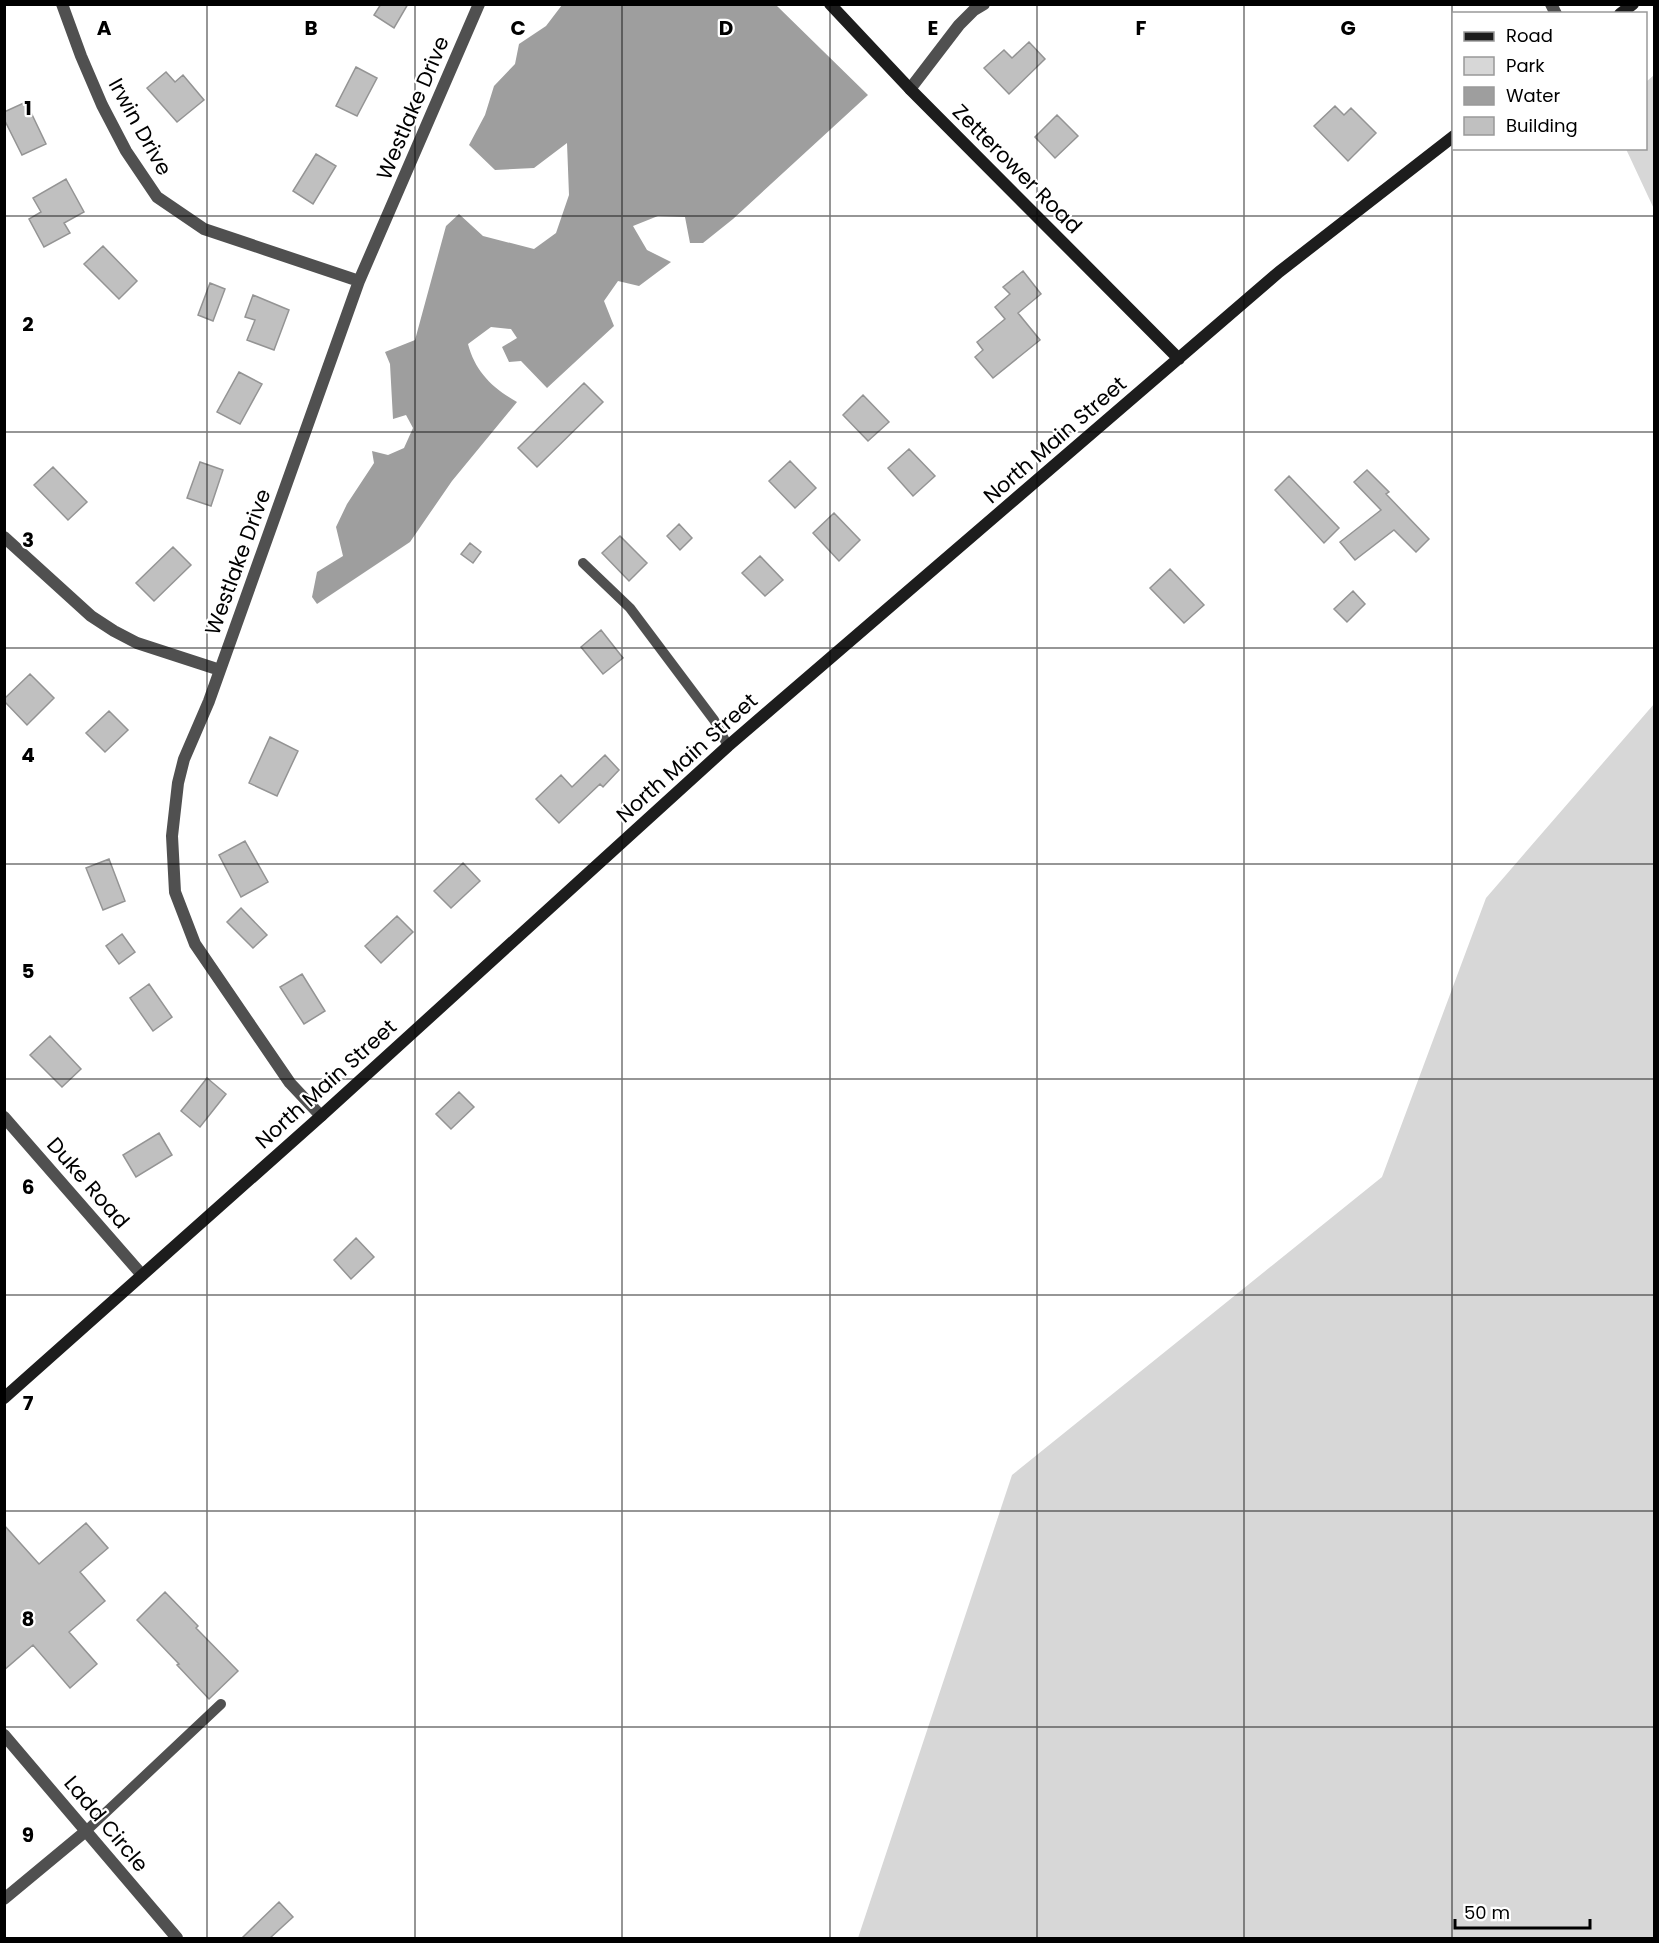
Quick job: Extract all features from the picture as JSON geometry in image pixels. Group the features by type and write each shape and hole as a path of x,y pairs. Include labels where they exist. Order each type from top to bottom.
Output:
{"street":[{"name":"Irwin Drive","path":"62,4 102,105 126,151 157,197 204,229 359,281"},
{"name":"Westlake Drive","path":"321,1116 290,1083 195,944 175,892 172,836 178,783 184,759 210,701 359,281 479,4"},
{"name":"Zetterower Road","path":"830,4 910,89 1179,359"},
{"path":"910,89 959,25 974,10 984,4"},
{"name":"North Main Street","path":"4,1398 321,1116 728,746 1279,272 1452,137"},
{"path":"4,537 91,616 114,631 137,643 220,670"},
{"name":"Duke Road","path":"4,1117 142,1275"},
{"name":"Ladd Circle","path":"4,1735 177,1938"},
{"path":"4,1899 86,1831"}],"lane":[{"path":"583,563 630,608 714,720 728,746"},
{"path":"86,1831 221,1704"}],"green space":[{"path":"1654,75 1654,209 1626,150 1647,150 1647,81"},
{"path":"1654,704 1654,1938 858,1938 1012,1475 1382,1177 1486,898"}],"water":[{"path":"562,5 776,5 868,95 733,219 703,243 690,243 685,217 658,216 633,226 647,250 671,262 639,286 618,281 604,301 614,326 547,388 521,361 509,362 502,347 517,338 511,329 491,327 468,344 480,371 492,385 517,402 452,481 410,542 317,604 312,597 317,572 343,556 336,527 347,504 374,463 372,451 388,455 404,448 413,428 406,415 393,419 390,364 385,352 415,340 446,226 459,214 483,236 534,249 556,233 569,195 567,143 534,168 495,170 469,145 485,115 494,86 515,64 519,44 546,26"}],"building":[{"path":"381,4 408,4 394,28 374,15"},
{"path":"1029,42 1045,59 1009,94 984,68 1004,50 1012,58"},
{"path":"356,67 377,78 357,116 336,106"},
{"path":"166,72 175,82 183,75 204,100 177,122 147,88"},
{"path":"26,102 46,144 22,155 4,119 4,112"},
{"path":"1335,106 1344,115 1351,108 1376,133 1348,161 1314,126"},
{"path":"1057,115 1078,136 1055,158 1035,137"},
{"path":"316,154 336,166 313,204 293,191"},
{"path":"66,179 84,212 64,223 70,233 44,247 29,219 41,212 33,198"},
{"path":"103,246 137,281 119,299 84,264"},
{"path":"1023,271 1041,294 1018,313 1040,340 993,378 975,357 983,350 977,342 1005,319 995,307 1010,294 1003,287"},
{"path":"210,283 225,289 213,321 198,315"},
{"path":"253,295 289,310 274,350 247,340 255,320 245,317"},
{"path":"239,372 262,384 240,424 217,412"},
{"path":"584,383 603,402 537,467 518,448"},
{"path":"863,395 889,422 868,441 843,415"},
{"path":"909,449 935,476 913,496 888,468"},
{"path":"790,461 816,488 795,508 769,481"},
{"path":"200,462 223,470 211,506 187,498"},
{"path":"53,467 87,502 68,520 34,485"},
{"path":"1367,470 1389,492 1386,494 1429,539 1416,552 1394,530 1355,560 1340,542 1381,510 1354,482"},
{"path":"1289,476 1339,528 1324,543 1275,490"},
{"path":"834,513 860,540 839,561 813,533"},
{"path":"679,524 692,538 680,550 667,536"},
{"path":"620,536 647,563 629,581 602,553"},
{"path":"470,543 481,552 473,563 461,554"},
{"path":"173,547 191,565 154,601 136,583"},
{"path":"760,556 783,580 765,596 742,573"},
{"path":"1170,569 1204,605 1184,623 1150,588"},
{"path":"1353,591 1365,604 1347,622 1334,609"},
{"path":"601,630 623,658 603,674 581,647"},
{"path":"30,674 54,698 27,725 4,699"},
{"path":"109,711 128,730 105,752 86,733"},
{"path":"270,737 298,751 277,796 249,783"},
{"path":"605,755 619,770 603,787 600,784 559,823 536,799 561,775 572,787"},
{"path":"245,841 268,882 241,897 219,855"},
{"path":"109,859 125,901 103,910 86,868"},
{"path":"463,863 480,881 451,908 434,891"},
{"path":"241,908 267,935 253,948 227,922"},
{"path":"397,916 413,932 381,963 365,946"},
{"path":"122,934 135,952 119,964 106,946"},
{"path":"302,974 325,1011 304,1024 280,987"},
{"path":"149,984 172,1017 153,1031 130,998"},
{"path":"50,1036 81,1069 62,1087 30,1055"},
{"path":"207,1078 226,1094 200,1127 181,1111"},
{"path":"459,1092 474,1107 451,1129 436,1114"},
{"path":"159,1133 172,1155 136,1177 123,1155"},
{"path":"356,1238 374,1257 351,1279 334,1260"},
{"path":"86,1523 108,1548 80,1572 105,1601 69,1632 97,1664 70,1688 33,1645 4,1670 4,1525 39,1564"},
{"path":"165,1592 238,1671 209,1699 137,1620"},
{"path":"279,1902 293,1917 270,1938 242,1938"}]}
